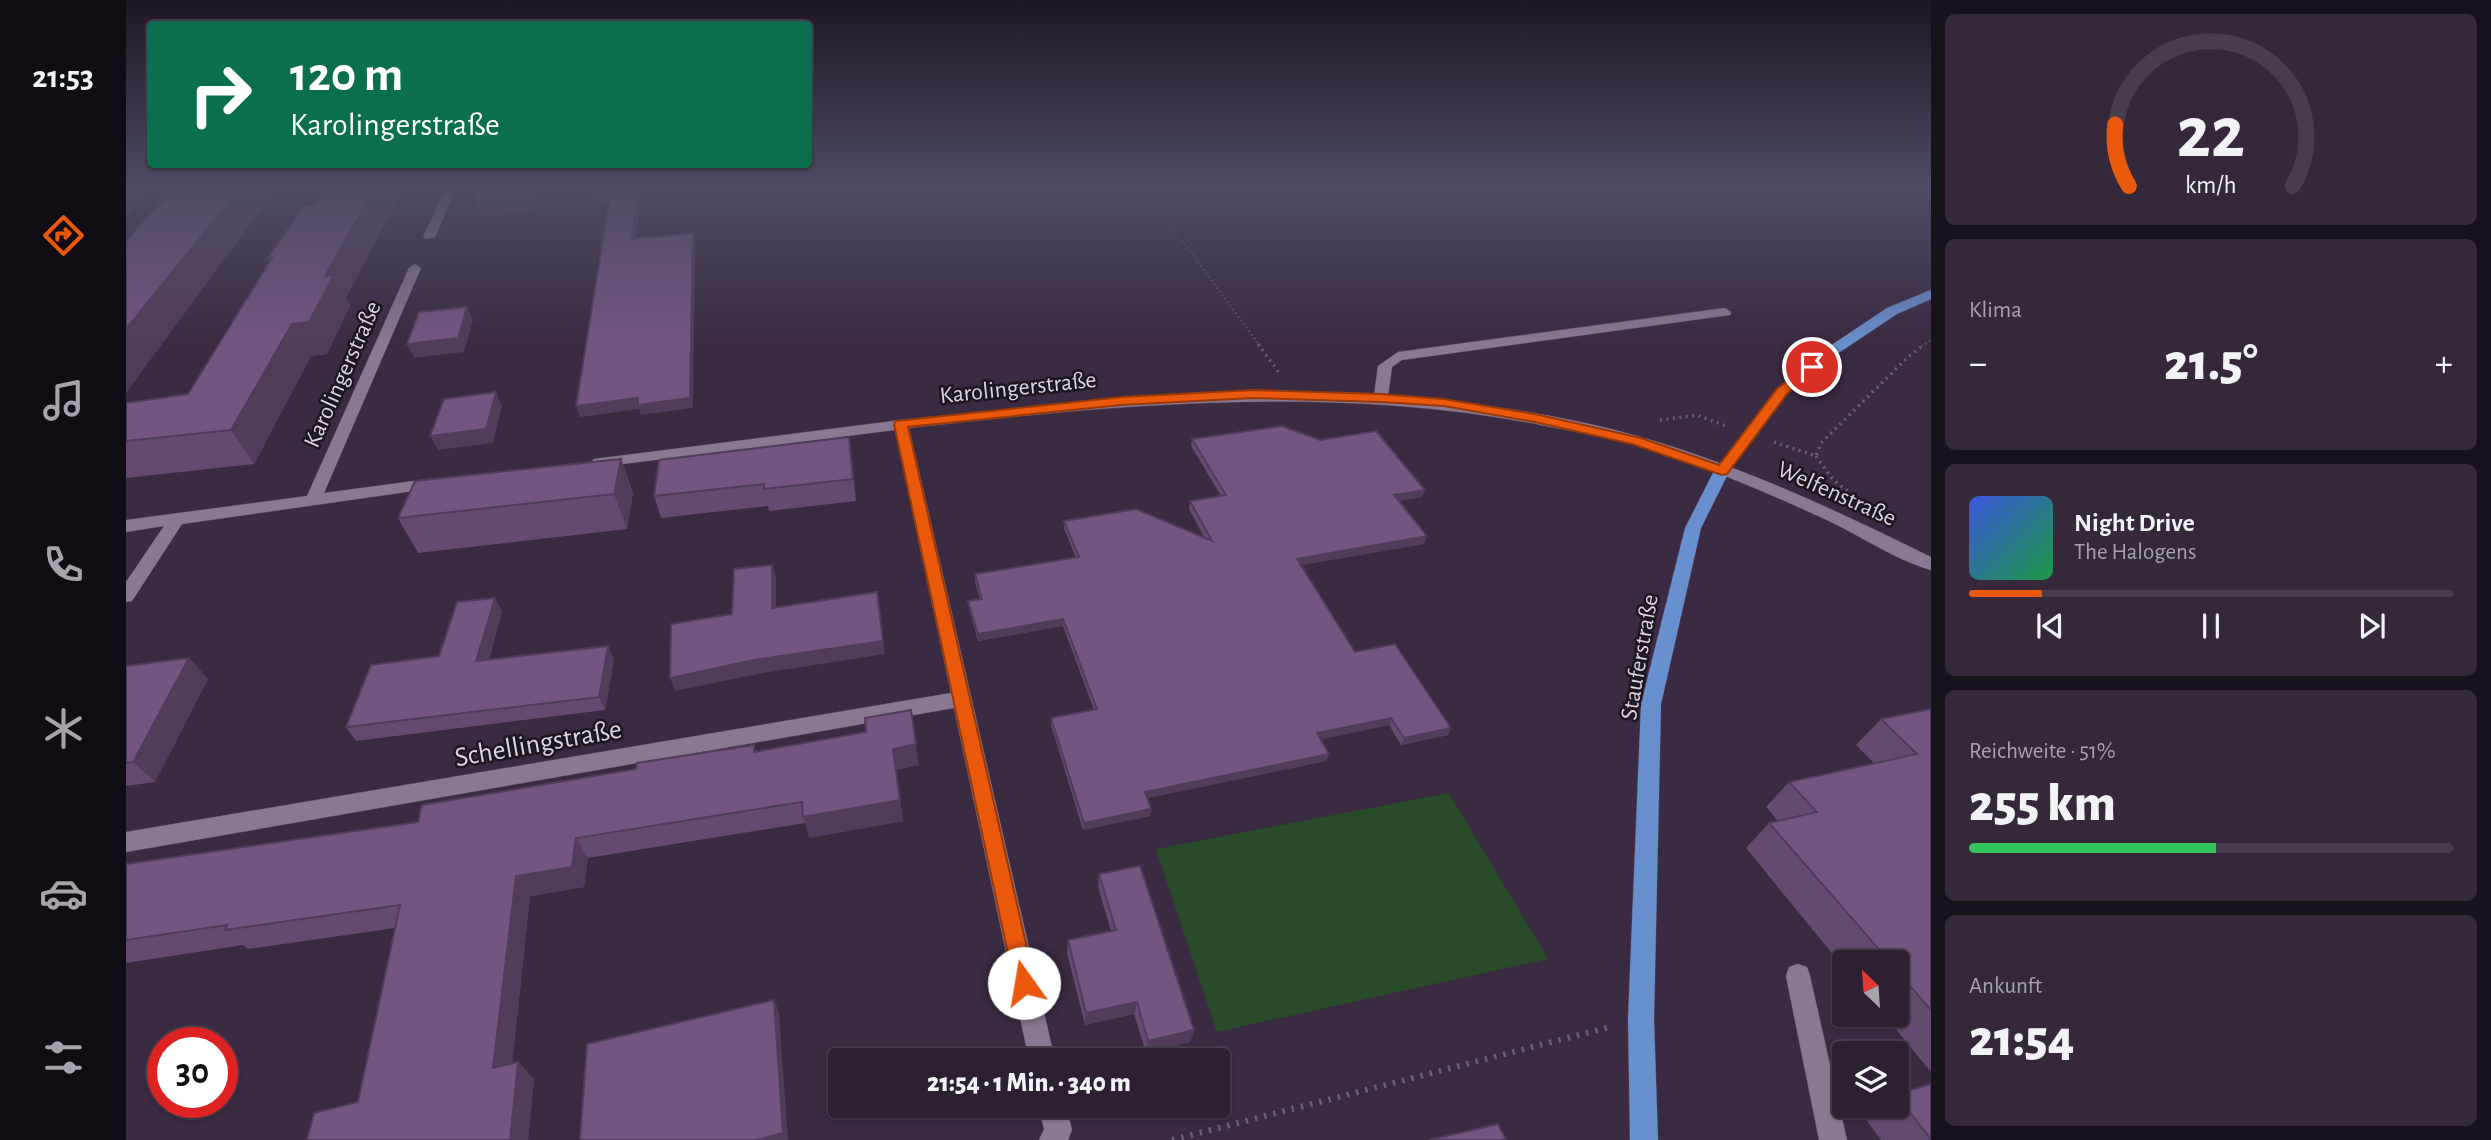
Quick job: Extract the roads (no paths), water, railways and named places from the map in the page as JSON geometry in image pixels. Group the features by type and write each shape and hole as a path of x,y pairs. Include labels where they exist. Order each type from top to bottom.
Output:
{"main road":[{"name":"Stauferstraße","path":"1644,1140 1641,1019 1651,704 1693,528 1722,471 1782,391 1826,355 1892,311 1931,294"}],"street":[{"name":"Karolingerstraße","path":"313,500 415,268"},
{"path":"1381,398 1385,366 1398,356 1725,313"},
{"name":"Karolingerstraße","path":"585,464 901,424 1121,401 1290,394 1444,402 1535,418 1636,441 1722,471"},
{"path":"901,424 959,699 1039,1048"},
{"name":"Welfenstraße","path":"1722,471 1817,507 1931,564"},
{"path":"126,526 447,481"},
{"path":"126,596 177,519"},
{"name":"Schellingstraße","path":"126,842 959,699"},
{"path":"1798,976 1833,1140"},
{"path":"1053,1140 1058,1130 1055,1118"}]}
